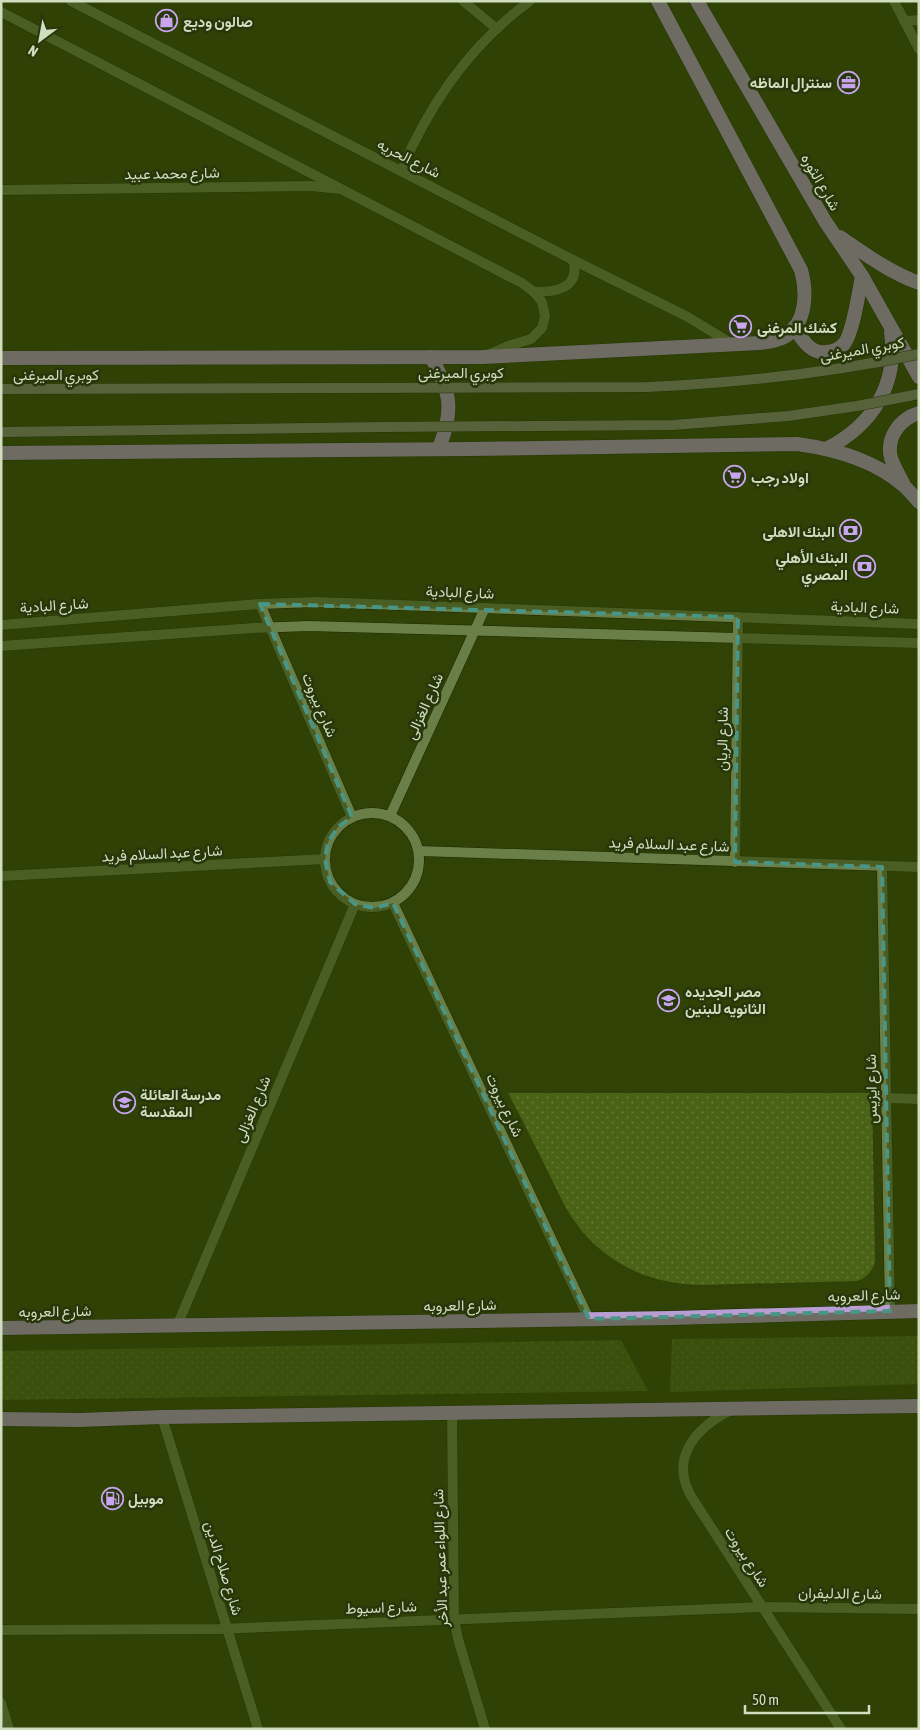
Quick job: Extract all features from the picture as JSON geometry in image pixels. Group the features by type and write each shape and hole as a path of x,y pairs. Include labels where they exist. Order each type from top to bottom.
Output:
{"highway":[{"path":"1,358 484,357 760,343 777,341 787,336 794,327 803,307 805,295 804,282 800,270 658,1"},
{"name":"شارع الثوره","path":"697,1 825,221 862,276 919,377"},
{"path":"833,232 880,264 919,282"},
{"path":"794,327 804,343 816,351 830,352 843,345 850,332 862,276"},
{"path":"826,449 850,435 870,415 879,402 890,374 892,344 890,328"},
{"path":"431,357 443,379 449,402 447,427 439,448"},
{"path":"919,413 903,421 898,426 891,441 891,456 904,485 919,502"},
{"path":"1,453 797,444 826,449 867,463 904,485"},
{"name":"شارع العروبه","path":"1,1328 589,1319 919,1310"},
{"path":"1,1419 79,1420 452,1412 919,1406"}],"main road":[{"name":"كوبري الميرغنى","path":"1,389 654,386 712,384 799,375 919,354"},
{"path":"1,432 383,426 674,425 796,415 919,394"}],"street":[{"name":"شارع الحريه","path":"71,1 573,260 688,317 732,344"},
{"path":"463,1 497,30"},
{"path":"401,171 419,132 441,95 467,61 497,30 530,1"},
{"path":"894,1 919,49"},
{"path":"1,12 516,279 539,297 544,309 544,323 539,332 525,342 508,346 484,357"},
{"path":"904,21 919,20"},
{"name":"شارع محمد عبيد","path":"1,190 311,186 344,189"},
{"path":"534,292 558,290 565,287 573,275 573,260"},
{"name":"شارع البادية","path":"1,624 260,604 316,602 919,624"},
{"name":"شارع بيروت","path":"260,604 352,817"},
{"name":"شارع الغزالى","path":"390,816 485,608"},
{"name":"شارع الريان","path":"735,862 738,617"},
{"path":"1,646 270,627 327,626 919,643"},
{"path":"371,813 390,816 400,822 415,840 420,860 417,877 408,892 394,903 374,908 355,904 345,899 333,886 326,871 324,859 332,834 352,817 371,813"},
{"name":"شارع عبد السلام فريد","path":"419,851 919,867"},
{"name":"شارع عبد السلام فريد","path":"1,876 324,859"},
{"name":"شارع ايزيس","path":"882,867 890,1311"},
{"name":"شارع بيروت","path":"394,903 589,1319"},
{"name":"شارع الغزالى","path":"177,1326 355,904"},
{"path":"886,1098 919,1099"},
{"name":"شارع بيروت","path":"734,1408 710,1422 695,1437 685,1454 683,1480 690,1496 841,1729"},
{"name":"شارع اللواء عمر عبد الأخر","path":"452,1412 454,1619 458,1639 485,1729"},
{"name":"شارع صلاح الدين","path":"162,1417 258,1729"},
{"name":"شارع الدليفران","path":"762,1607 919,1609"},
{"name":"شارع اسيوط","path":"1,1630 227,1628 762,1607"},
{"path":"1,1703 9,1729"}],"highlighted area":[{"path":"260,604 738,617 735,862 882,867 890,1311 589,1319 393,903 374,908 355,904 330,882 325,859 328,842 338,827 352,817"}],"green space":[{"path":"508,1093 872,1093 874,1266 868,1274 857,1281 700,1285 664,1281 630,1269 600,1249 575,1222"},
{"path":"919,1336 919,1384 670,1392 672,1339"},
{"path":"621,1340 648,1391 1,1400 1,1351"}],"place":[{"name":"صالون وديع","path":"167,21"},
{"name":"سنترال الماظه","path":"848,82"},
{"name":"كشك المرغنى","path":"741,327"},
{"name":"اولاد رجب","path":"735,477"},
{"name":"البنك الاهلى","path":"851,531"},
{"name":"البنك الأهلي المصري","path":"864,566"},
{"name":"مصر الجديده الثانويه للبنين","path":"669,1000"},
{"name":"مدرسة العائلة المقدسة","path":"124,1103"},
{"name":"موبيل","path":"112,1498"}]}
